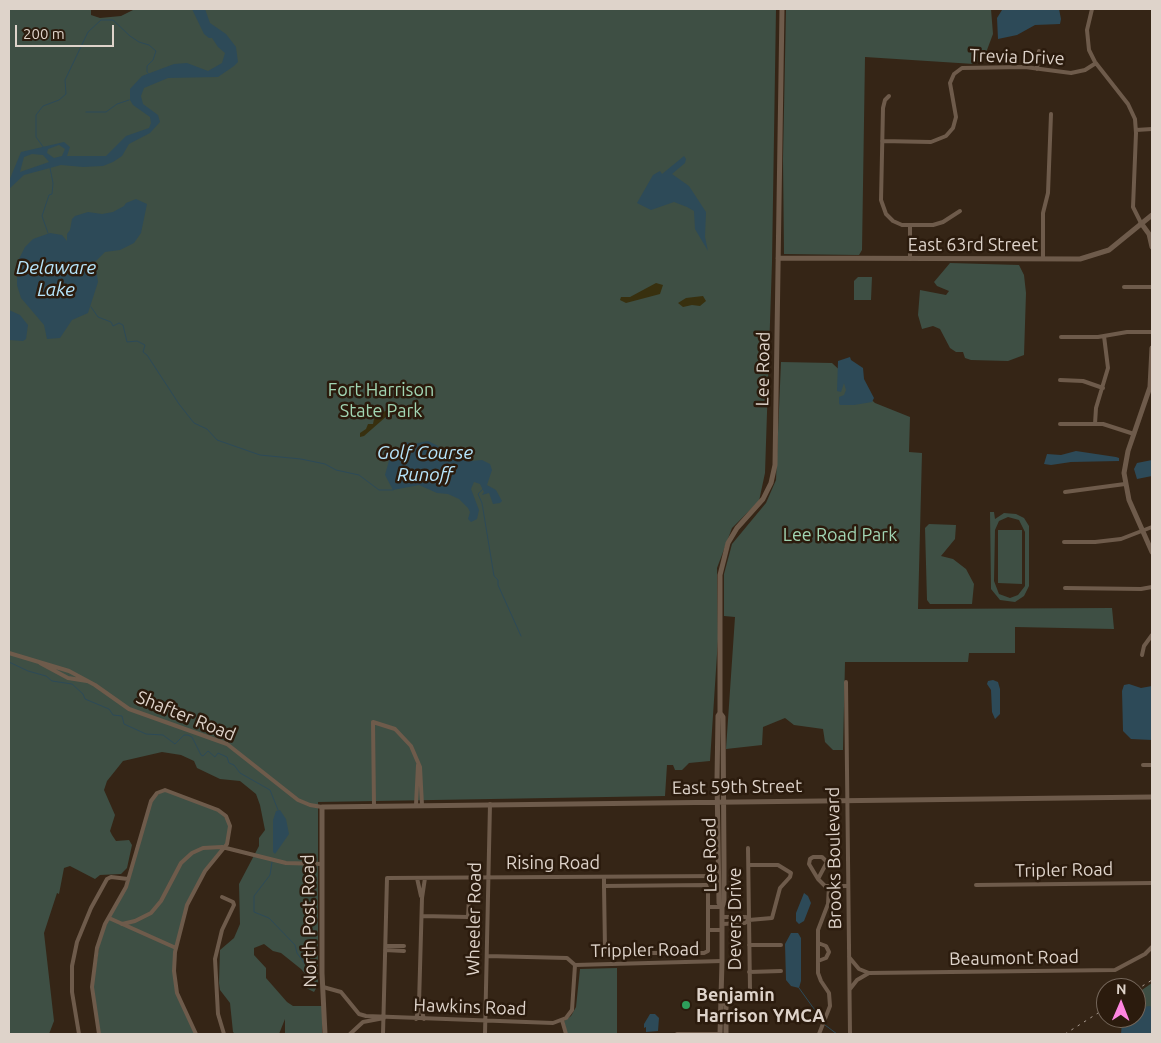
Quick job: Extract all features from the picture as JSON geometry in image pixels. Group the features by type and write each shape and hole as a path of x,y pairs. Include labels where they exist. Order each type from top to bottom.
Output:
{"street":[{"name":"Lee Road","path":"726,1034 726,1005 723,1002 722,907 724,903 718,716 720,713 719,579 721,562 734,531 766,493 775,465 782,9"},
{"path":"1092,9 1087,26 1089,50 1096,63 1129,105 1134,116 1136,130 1133,206 1149,234 1152,247"},
{"path":"1037,69 1039,51"},
{"name":"Trevia Drive","path":"882,141 935,142 951,132 956,115 950,82 958,70 968,67 1037,69 1074,73 1087,69 1096,63"},
{"path":"889,96 883,106 883,208 893,221 910,225 938,224 960,212"},
{"path":"1043,259 1043,213 1048,193 1050,114"},
{"path":"1136,130 1152,129"},
{"name":"East 63rd Street","path":"778,258 1077,259 1097,256 1114,247 1141,222 1152,215"},
{"path":"910,225 910,259"},
{"path":"1124,286 1152,287"},
{"path":"1060,337 1152,332"},
{"path":"1095,424 1095,410 1103,388 1108,364 1104,336"},
{"path":"1152,348 1150,387 1126,459 1125,484 1129,500 1152,552"},
{"path":"1060,380 1083,381 1103,388"},
{"path":"1060,424 1110,426 1134,434"},
{"path":"1065,492 1125,484"},
{"path":"1064,542 1100,542 1126,538 1152,527"},
{"path":"1065,588 1140,589 1152,587"},
{"path":"1142,656 1144,646 1152,635"},
{"name":"Shafter Road","path":"9,653 62,668 89,681 132,710 227,744 298,800 322,807"},
{"name":"Shafter Road","path":"37,660 51,670 68,678 89,681"},
{"name":"Brooks Boulevard","path":"846,682 850,1034"},
{"path":"374,806 373,722 390,727 402,735 413,749 418,765 419,805"},
{"path":"1143,765 1152,765"},
{"path":"99,1034 93,999 92,972 98,943 109,918 122,896 150,804 155,795 162,791 173,791 222,812 228,820 230,828 224,847 205,871 188,903 180,927 176,948 174,971 176,989 196,1034"},
{"name":"East 59th Street","path":"322,807 847,799 1152,797"},
{"name":"Lee Road","path":"720,801 719,903 722,907"},
{"name":"Wheeler Road","path":"485,1034 490,804"},
{"name":"North Post Road","path":"322,807 325,1034"},
{"path":"122,924 140,920 156,908 178,867 190,854 209,846 224,847 283,862 322,864"},
{"name":"Devers Drive","path":"748,848 750,988"},
{"path":"818,879 826,862 822,857 813,857 810,859 809,864 818,879 822,885 848,886"},
{"path":"722,920 745,923 749,920 772,918 781,886 791,874 776,865 749,865"},
{"name":"Rising Road","path":"385,948 387,878 719,876"},
{"path":"79,1034 72,992 72,966 77,942 91,908 107,879 111,877 128,879"},
{"path":"604,877 604,886 606,952 610,954 704,953 709,949 708,888 704,885 604,886"},
{"path":"417,878 422,898"},
{"path":"416,1019 419,1004 422,898 425,878"},
{"name":"Tripler Road","path":"976,885 1152,883"},
{"path":"819,1034 830,1006 829,993 819,978 818,961 818,930 828,904 829,886"},
{"path":"222,896 234,904 222,930 215,958 218,1014 224,1034"},
{"path":"422,916 468,917 469,899"},
{"path":"709,907 722,907"},
{"path":"109,918 176,948"},
{"path":"709,930 722,930"},
{"path":"818,944 826,946 829,952 826,958 818,961"},
{"path":"749,945 781,945"},
{"name":"Beaumont Road","path":"869,973 1115,970 1126,967 1152,946"},
{"path":"383,1034 385,948 404,949"},
{"path":"487,956 567,958 575,965"},
{"path":"849,957 858,968 869,973"},
{"name":"Trippler Road","path":"562,1020 568,1016 573,1007 575,965 722,962"},
{"path":"750,972 781,971"},
{"path":"849,990 857,980 869,973"},
{"path":"323,987 341,992 356,1010 357,1025 350,1034"},
{"name":"Lee Road","path":"720,1034 720,1004 723,1002"},
{"path":"419,1004 424,1019"},
{"name":"Hawkins Road","path":"356,1010 362,1015 384,1018 555,1022 562,1020"},
{"name":"Hawkins Road","path":"357,1025 366,1020 384,1018"},
{"path":"562,1020 566,1034"},
{"path":"676,1034 720,1034"}],"green space":[{"name":"Fort Harrison State Park","path":"9,9 91,9 91,15 100,18 121,16 135,9 776,9 772,262 765,473 759,501 732,528 717,568 718,639 710,761 689,763 682,770 675,770 673,765 667,765 665,796 318,802 318,985 314,992 306,988 307,976 301,969 281,953 273,951 264,944 254,948 254,955 266,968 266,978 287,1002 293,1006 322,1006 322,1034 285,1034 285,1019 279,1034 235,1034 233,1032 230,1003 220,990 220,950 234,938 240,924 239,884 259,846 259,838 265,830 260,805 256,794 240,781 220,779 197,768 194,761 181,755 162,752 123,761 107,781 104,790 115,815 110,831 112,835 116,841 129,840 132,845 127,868 121,874 100,875 95,879 70,866 64,868 59,894 57,893 44,933 54,1021 49,1034 9,1034"},
{"path":"786,9 991,9 993,34 984,58 974,64 865,57 862,250 859,255 784,254 783,159"},
{"path":"950,263 1019,265 1024,275 1026,293 1024,355 1008,361 971,360 965,358 963,352 956,352 950,348 940,329 933,326 922,329 918,315 920,290 946,295 949,291 937,286 934,282"},
{"path":"858,277 872,277 871,300 854,300 854,281"},
{"name":"Lee Road Park","path":"781,362 832,363 875,403 910,417 909,452 922,453 918,609 1112,608 1114,629 1015,627 1015,653 969,653 968,662 845,662 843,750 833,750 825,742 823,729 794,725 785,718 763,727 762,745 726,749 735,617 724,616 724,574 732,544 766,503 776,480"},
{"path":"990,512 994,512 995,519 1004,513 1016,514 1024,518 1029,526 1029,586 1024,596 1015,602 1000,600 991,589","holes":["1008,517 1019,520 1025,532 1025,586 1018,595 1010,598 999,594 994,581 995,530 999,521"]},
{"path":"929,524 956,525 955,539 941,556 953,559 966,569 974,584 972,604 930,604 927,600 925,528"},
{"path":"998,530 1022,530 1022,584 998,583"},
{"path":"165,790 218,810 229,822 228,842 214,859 188,903 177,941 175,984 196,1034 99,1034 92,990 101,935 122,895 153,798"},
{"path":"617,968 617,1034 567,1034 564,1021 571,1016 576,1007 580,969"},
{"path":"1152,983 1152,1007 1146,1008 1146,987"}],"sand":[{"path":"656,283 663,285 660,294 626,303 620,300 621,297 630,297"},
{"path":"703,296 706,301 700,306 683,307 678,303 686,298"},
{"path":"385,411 389,411 388,415 364,436 360,437 360,433 366,429 368,424 373,424 374,419"}],"water":[{"path":"192,9 205,9 210,23 226,34 236,47 238,62 218,77 168,78 144,88 141,96 143,104 158,115 160,122 150,133 129,144 122,156 103,166 61,165 24,175 9,189 9,181 21,152 64,142 70,147 67,156 106,156 126,136 149,128 151,123 150,117 133,105 130,100 130,89 142,76 174,64 187,63 208,71 222,63 225,53 212,38 204,34","holes":["59,145 65,149 62,156 54,158 47,153 48,149","32,154 43,155 49,162 20,172 24,157"]},
{"path":"1059,9 1060,24 1035,25 1017,35 998,39 997,18 1002,10"},
{"path":"684,156 686,159 685,163 672,174 689,186 706,212 705,237 708,251 695,229 694,211 674,202 651,210 637,203 653,175 660,171 662,174"},
{"name":"Delaware Lake","path":"136,199 147,204 141,233 134,243 120,250 105,252 95,262 98,282 88,313 72,320 60,338 47,339 44,325 21,298 17,285 17,263 25,247 33,239 50,233 62,235 67,241 67,234 70,230 72,219 75,216 88,212 102,214 113,212"},
{"path":"9,310 20,315 28,325 26,339 23,341 9,340"},
{"path":"850,357 851,360 863,368 864,379 874,398 872,402 854,405 840,405 839,403 839,397 844,395 846,390 844,383 841,392 837,391 838,361"},
{"name":"Golf Course Runoff","path":"428,441 438,446 446,456 457,456 471,461 482,460 490,464 492,470 487,485 496,490 502,501 493,504 489,493 482,495 484,492 480,484 474,482 471,489 479,510 477,519 471,522 468,519 470,512 468,508 459,499 448,494 437,493 419,485 393,490 385,475 390,457 406,442 414,444"},
{"path":"1076,451 1116,457 1119,458 1119,461 1044,464 1047,454 1061,455"},
{"path":"1152,460 1152,476 1137,479 1134,469 1137,463"},
{"path":"988,681 998,682 1000,689 1000,714 995,719 992,712 991,690 987,684"},
{"path":"1129,684 1141,688 1152,686 1152,740 1131,739 1123,731 1122,691 1124,685"},
{"path":"280,810 286,819 289,834 275,854 273,852 273,820 276,811"},
{"path":"804,893 808,896 811,903 804,921 799,924 796,921 796,913"},
{"path":"791,933 798,933 801,938 801,981 799,988 791,986 786,980 785,944"},
{"path":"1146,1007 1152,1007 1152,1034 1121,1034 1122,1028 1146,1028"},
{"path":"650,1014 655,1014 659,1018 658,1031 646,1032 646,1027 644,1028 644,1024"}],"waterway":[{"path":"44,148 36,137 36,115 43,106 59,100 66,94 65,80 88,32 101,20 113,20 130,36 139,42 149,45 156,51 153,60 147,66 149,74"},
{"path":"86,112 106,112 117,104 129,100"},
{"path":"48,233 42,216 49,195 52,194 53,183 50,168"},
{"path":"91,307 98,317 111,322 113,326 119,323 123,325 127,342 137,341 145,345 143,352 147,355 179,404 194,423 207,429 217,440 260,455 301,459 325,464 336,470 359,475 379,490 393,490"},
{"path":"483,489 478,494 482,503 494,576 498,580 498,585 521,636"},
{"path":"9,662 28,671 46,676 52,681 72,684 83,694 85,699 109,709 113,715 122,716 124,724 146,734 163,735 175,744 184,735 192,737 201,755 203,756 208,751 215,757 218,753 227,757 229,763 234,765 240,773 270,790 278,810"},
{"path":"272,862 270,875 254,896 254,912 269,918 295,945 297,953 313,975 314,986"},
{"path":"799,988 822,1020"},
{"path":"825,1025 837,1034"}],"railway":[{"path":"1146,984 1152,980"},
{"path":"1065,1034 1096,1014"}],"place":[{"name":"Benjamin Harrison YMCA","path":"686,1005"}]}
